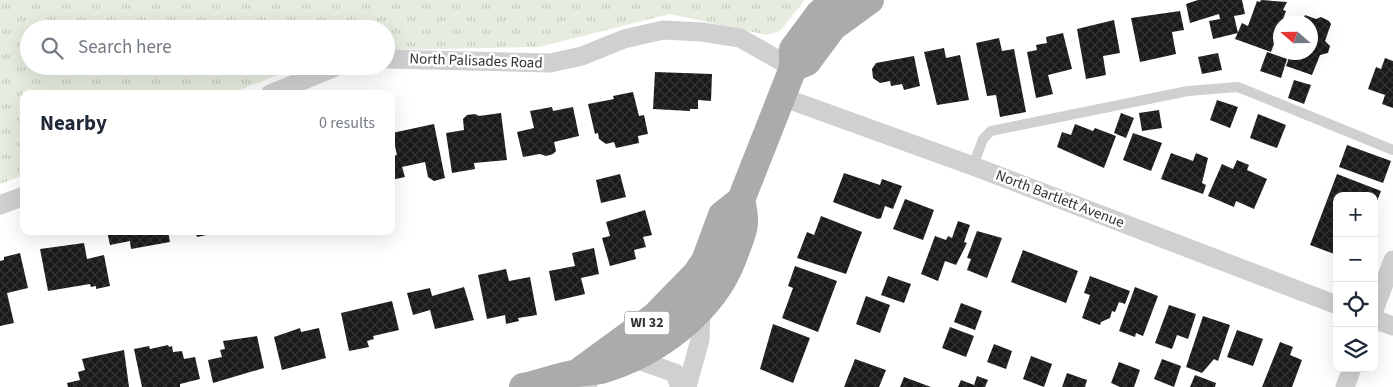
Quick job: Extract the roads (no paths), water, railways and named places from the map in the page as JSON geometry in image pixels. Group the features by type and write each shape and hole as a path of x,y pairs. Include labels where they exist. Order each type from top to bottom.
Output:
{"main road":[{"name":"WI 32","path":"619,354 680,328 701,310 715,269 746,223 741,200 793,68 793,49 819,14 835,0"},
{"path":"793,68 807,62 833,27 870,0"},
{"name":"WI 32","path":"523,387 573,380 600,370 619,354 688,284 715,269"}],"street":[{"name":"North Palisades Road","path":"395,59 550,63 582,56 624,39 662,30 702,32 740,38 793,68"},
{"path":"280,90 316,75"},
{"name":"North Bartlett Avenue","path":"782,97 973,166 1333,303"},
{"path":"0,205 20,198"},
{"path":"1378,299 1393,260"},
{"path":"683,386 700,340 701,310"},
{"path":"1378,320 1393,326"},
{"path":"619,354 675,373 683,386"},
{"path":"1345,387 1351,372"}],"lane":[{"path":"973,166 983,139 991,132 1188,91 1238,87 1393,150"}]}
